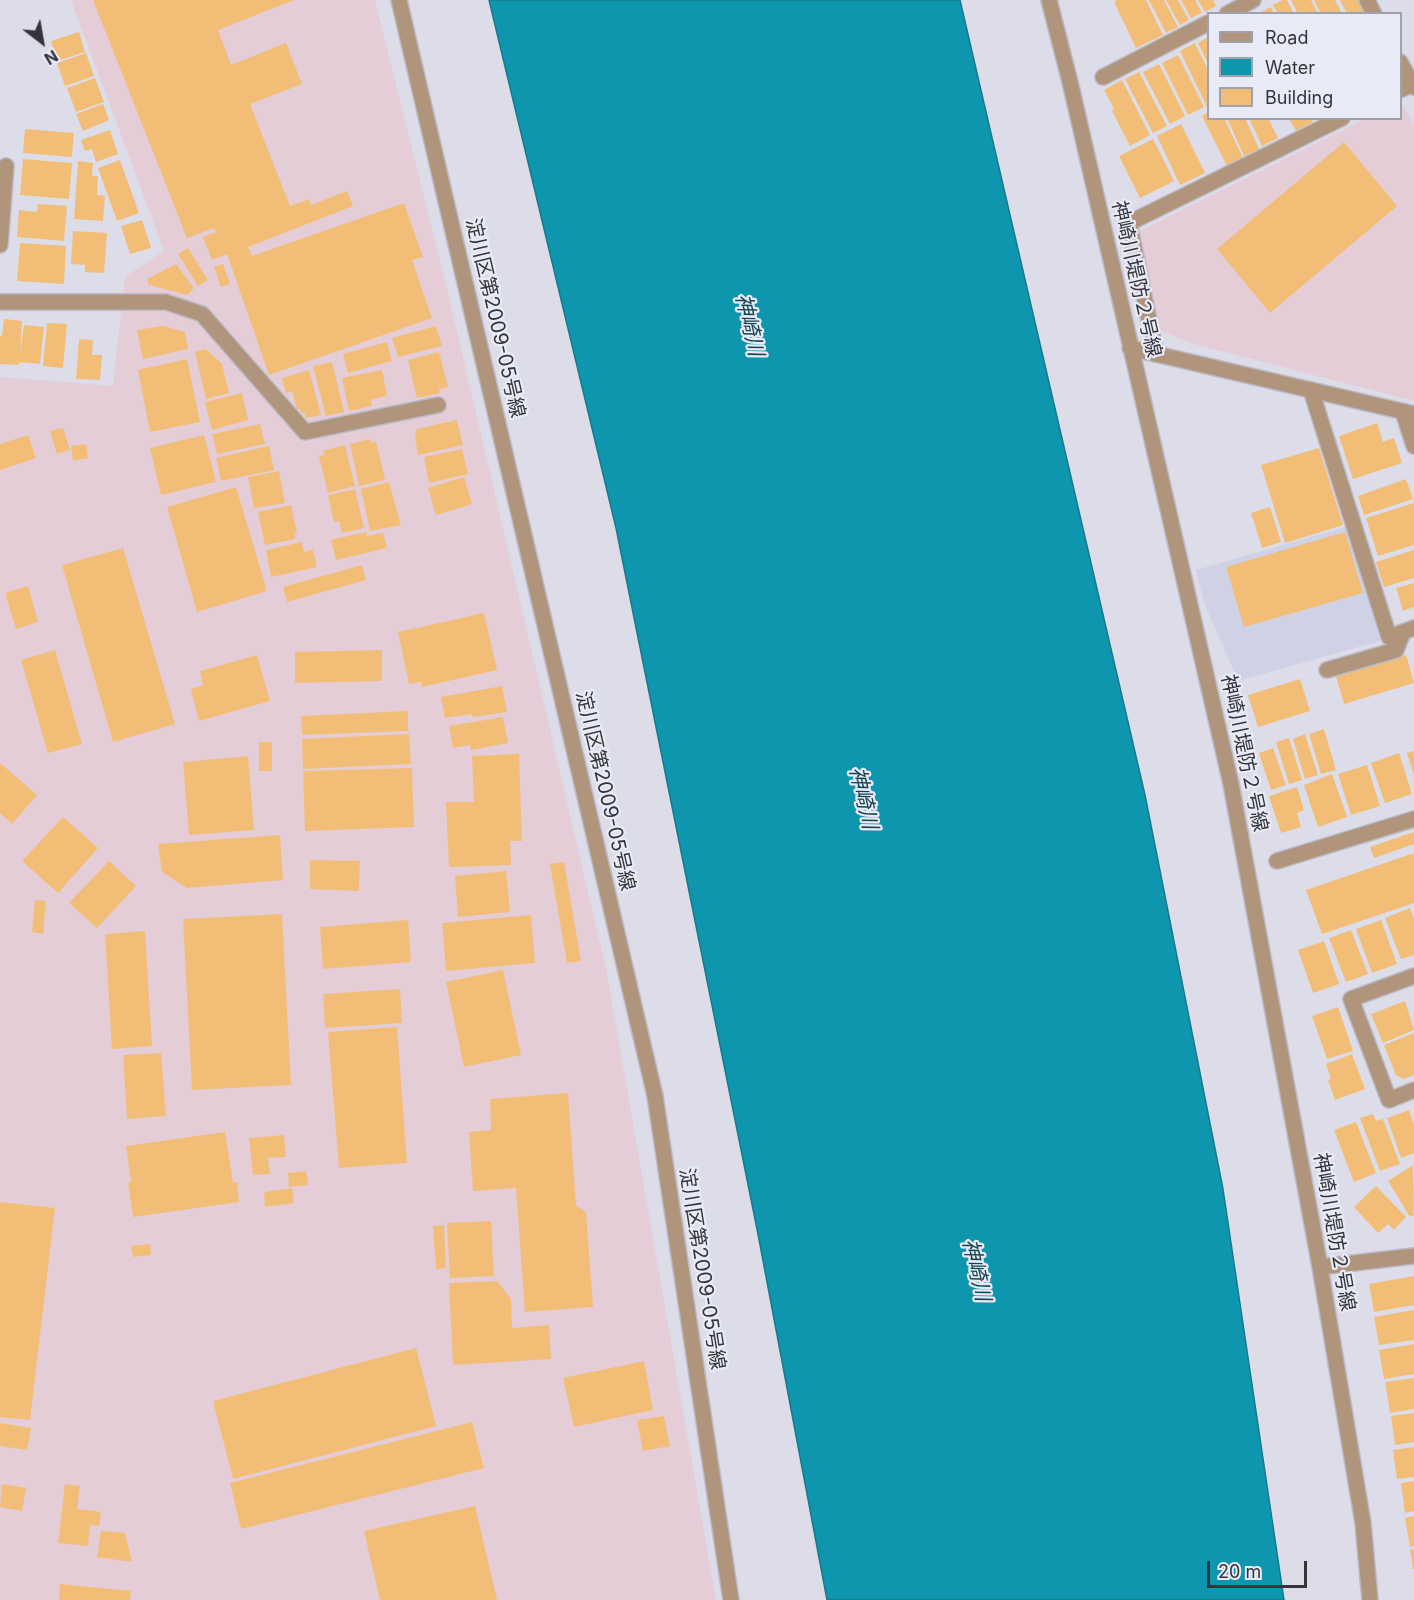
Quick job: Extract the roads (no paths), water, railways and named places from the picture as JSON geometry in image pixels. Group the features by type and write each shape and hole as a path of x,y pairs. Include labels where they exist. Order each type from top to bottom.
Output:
{"street":[{"name":"淀川区第2009-05号線","path":"399,0 655,1096 731,1600"},
{"name":"神崎川堤防２号線","path":"1049,0 1071,86 1232,784 1320,1267 1363,1523 1370,1600"},
{"path":"1231,12 1253,0"},
{"path":"1103,77 1207,24"},
{"path":"1402,65 1409,87"},
{"path":"1156,354 1129,224 1338,120"},
{"path":"0,245 6,166"},
{"path":"0,302 166,302 202,314 305,432 438,405"},
{"path":"1130,348 1409,413 1414,446"},
{"path":"1311,390 1389,637 1408,630"},
{"path":"1327,670 1396,650 1408,630"},
{"path":"1277,861 1414,819"},
{"path":"1414,976 1351,999 1389,1100 1414,1090"},
{"path":"1320,1267 1414,1256"}],"water":[{"name":"神崎川","path":"489,0 960,0 1145,795 1223,1189 1284,1600 827,1600 758,1234 616,528"}]}
